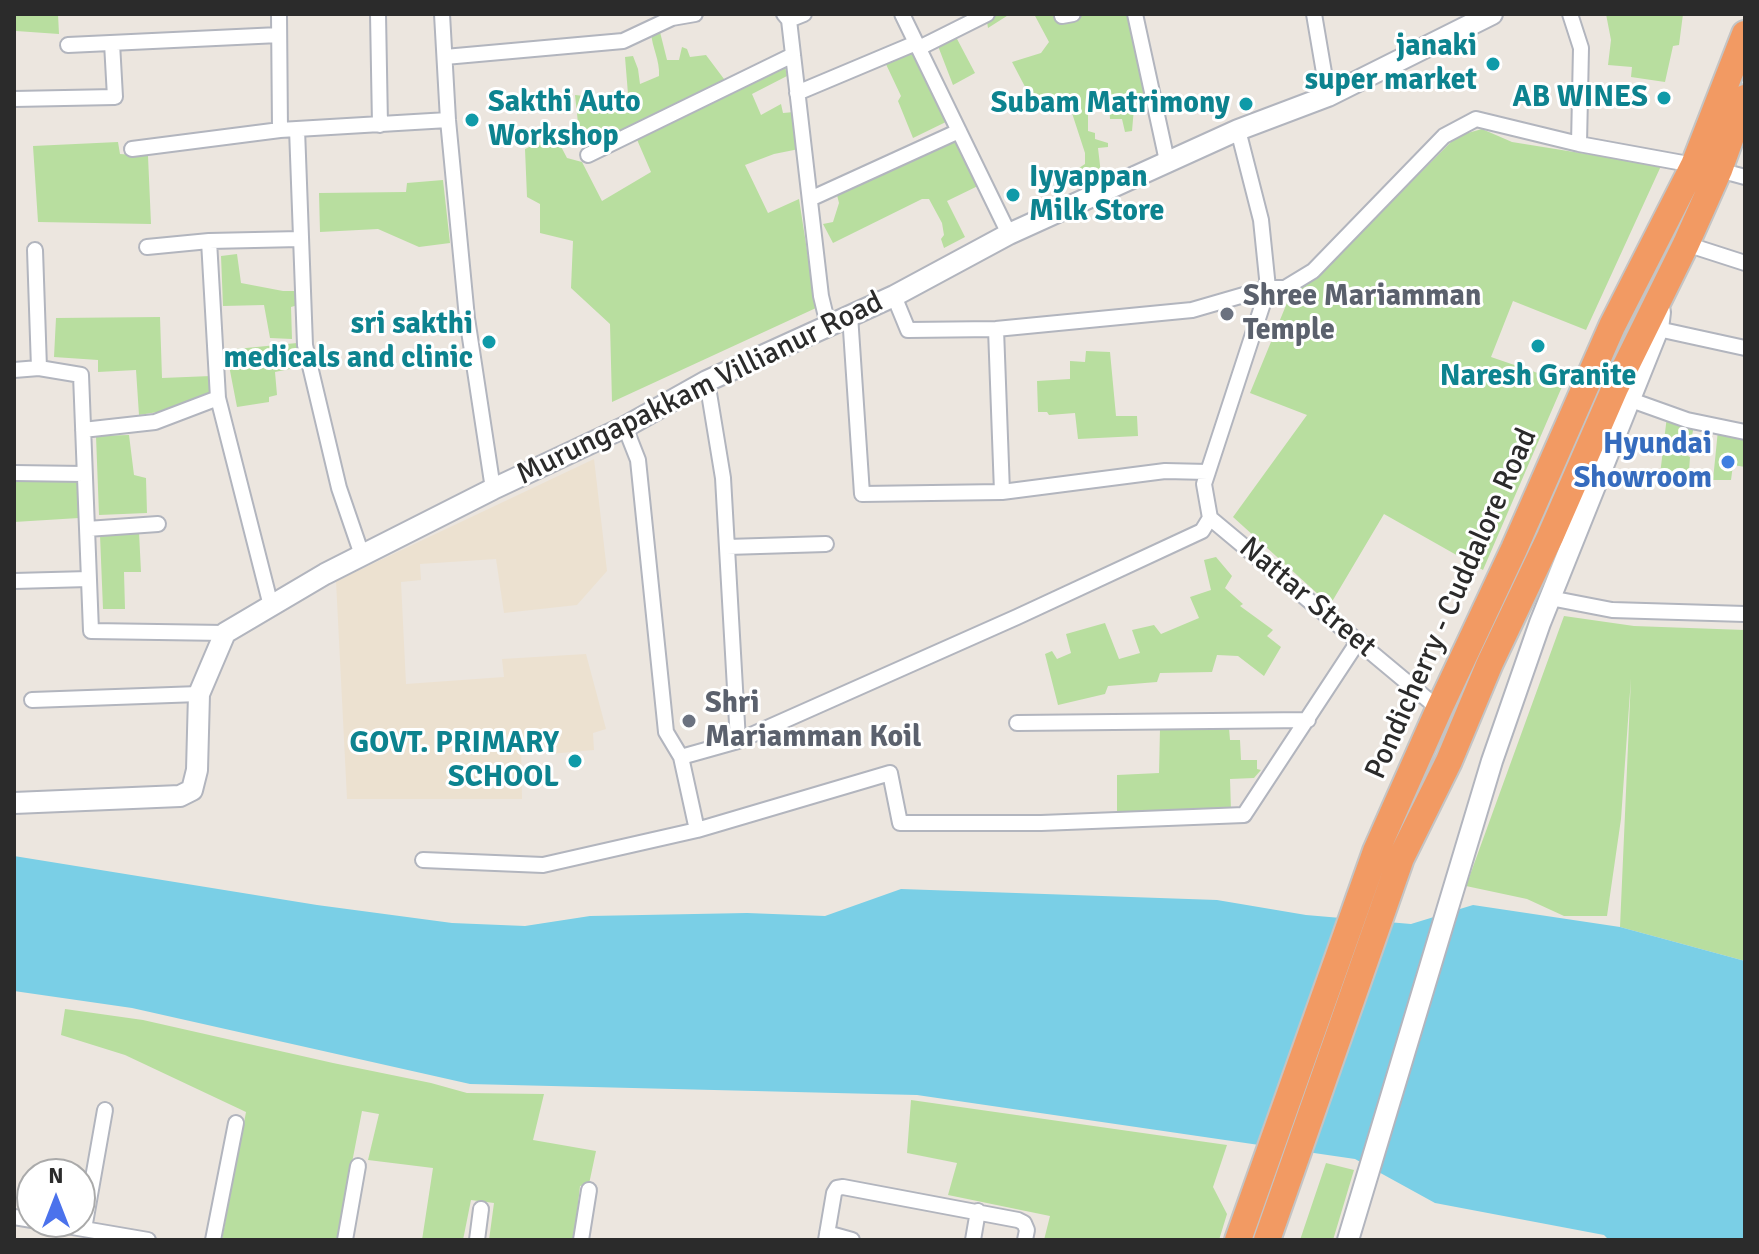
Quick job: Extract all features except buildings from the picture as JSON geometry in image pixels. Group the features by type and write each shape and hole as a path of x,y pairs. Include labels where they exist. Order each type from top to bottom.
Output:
{"highway":[{"name":"Pondicherry - Cuddalore Road","path":"1388,854 1449,761 1566,494 1686,244 1745,34"},
{"name":"Pondicherry - Cuddalore Road","path":"1388,854 1439,709 1514,549 1612,326 1745,98"},
{"path":"1238,1240 1388,854"},
{"path":"1267,1240 1388,854"}],"main road":[{"name":"Murungapakkam Villianur Road","path":"225,633 362,555 625,427 707,381 894,296 1009,234 1167,161 1328,96 1459,22 1492,14"},
{"path":"1348,1240 1492,761 1550,598 1658,329 1663,293"},
{"path":"14,803 180,796 192,790 197,770 199,694 225,633"}],"street":[{"path":"279,14 280,130"},
{"path":"378,14 380,125"},
{"path":"442,14 448,120 467,318 493,489"},
{"path":"445,57 623,41 672,18 695,14"},
{"path":"804,14 787,17 821,296 828,325"},
{"path":"902,14 1009,234"},
{"path":"797,93 987,14"},
{"path":"1135,14 1167,161"},
{"path":"1314,14 1328,96"},
{"path":"1570,14 1581,48 1579,144"},
{"path":"68,45 279,35"},
{"path":"14,99 115,97 112,43"},
{"path":"588,155 793,55"},
{"path":"894,296 908,330 996,329 1192,310 1268,288 1285,288 1313,271 1444,136 1476,119 1579,144 1745,177"},
{"path":"132,149 280,130 448,120"},
{"path":"297,129 305,345 339,488 362,555"},
{"path":"681,757 738,741 1202,531 1210,518 1204,484 1268,288 1261,220 1238,130"},
{"path":"810,199 959,131"},
{"path":"147,247 209,241 300,239"},
{"path":"209,241 218,398 271,606"},
{"path":"1686,244 1745,263"},
{"path":"35,250 39,368"},
{"path":"850,315 862,494 1002,492 1165,471 1208,472"},
{"path":"996,329 1002,492"},
{"path":"1658,329 1745,348"},
{"path":"14,370 39,368 81,375 91,631 225,633"},
{"path":"707,381 723,478 738,741"},
{"path":"83,430 155,422 218,398"},
{"path":"1631,400 1687,420 1745,432"},
{"path":"625,427 638,460 666,732 681,757 697,830"},
{"path":"14,473 84,474"},
{"name":"Nattar Street","path":"1210,518 1439,709"},
{"path":"87,529 158,524"},
{"path":"727,547 826,544"},
{"path":"14,581 89,579"},
{"path":"1550,598 1612,610 1745,614"},
{"path":"423,860 543,865 697,830 890,773 900,823 1041,823 1244,815 1359,640"},
{"path":"32,700 199,694"},
{"path":"1017,723 1308,720"},
{"path":"96,1161 105,1110"},
{"path":"213,1240 236,1123"},
{"path":"345,1240 358,1166"},
{"path":"852,1240 826,1237 837,1188 978,1211 1024,1223 1027,1230 1025,1240"},
{"path":"581,1240 589,1190"},
{"path":"477,1240 481,1209"},
{"path":"973,1240 978,1211"},
{"path":"96,1231 148,1240"}],"shaded area":[{"path":"594,459 607,571 577,605 504,613 496,559 420,564 421,580 401,582 406,684 504,677 502,659 586,654 606,729 593,733 594,750 550,754 541,738 521,739 522,799 347,799 336,581"}],"green space":[{"path":"14,14 58,14 59,34 16,31 15,86"},
{"path":"990,14 1010,14 988,28 987,22 956,37 975,73 953,85 938,46"},
{"path":"1034,14 1062,14 1062,19 1091,14 1134,14 1154,111 1142,113 1142,108 1134,108 1132,131 1125,132 1122,119 1110,119 1109,101 1088,103 1088,131 1095,133 1095,139 1108,143 1108,147 1098,148 1101,174 1091,180 1079,168 1085,164 1085,153 1070,107 1050,107 1032,100 1012,62 1041,53 1049,42"},
{"path":"1606,14 1683,14 1679,45 1673,46 1665,82 1631,77 1632,67 1608,65 1611,40"},
{"path":"659,28 667,60 679,60 682,47 687,49 690,57 706,55 727,83 589,151 578,123 575,95 585,96 586,108 595,110 609,107 614,100 622,100 628,94 625,57 633,56 640,84 659,76 651,32"},
{"path":"916,45 952,119 913,138 898,101 901,96 884,60"},
{"path":"784,61 787,76 752,94 761,115 781,104 783,113 794,112 799,149 745,165 768,213 799,199 816,308 612,402 610,324 571,288 573,241 540,233 540,204 527,197 525,149 555,135 567,158 582,162 602,201 651,172 635,135"},
{"path":"1482,129 1512,142 1661,166 1586,330 1513,301 1491,357 1564,382 1483,570 1384,514 1330,605 1233,517 1307,415 1250,393 1289,298 1324,270 1457,136"},
{"path":"958,134 982,184 947,201 965,237 944,248 942,223 929,199 922,199 833,243 823,224 833,222 839,203 836,191"},
{"path":"118,142 120,154 148,156 151,224 38,222 33,146"},
{"path":"443,180 450,243 419,247 378,229 320,232 319,193 406,192 407,183"},
{"path":"237,254 241,283 297,291 298,305 291,307 292,339 270,338 264,305 223,306 221,256"},
{"path":"160,317 162,378 211,376 212,395 164,411 139,415 136,370 98,372 98,360 54,357 56,318"},
{"path":"297,343 304,366 275,372 277,395 269,397 269,402 237,407 226,350"},
{"path":"1086,351 1110,352 1116,416 1137,416 1138,436 1078,439 1075,413 1049,415 1038,412 1037,381 1070,379 1070,361 1085,362"},
{"path":"1667,416 1694,425 1692,436 1684,436 1684,454 1690,457 1688,485 1659,483"},
{"path":"1718,430 1745,435 1745,467 1733,465 1731,480 1713,480"},
{"path":"129,435 134,475 146,478 147,513 99,515 96,436"},
{"path":"77,478 79,518 14,522 14,480"},
{"path":"139,532 141,572 124,572 125,609 103,609 100,535"},
{"path":"1216,557 1232,576 1225,588 1243,604 1240,606 1273,630 1267,636 1281,647 1264,676 1238,656 1217,655 1212,672 1160,673 1157,682 1108,686 1105,694 1058,705 1045,654 1052,651 1057,659 1071,653 1066,634 1105,623 1119,659 1140,653 1132,630 1154,625 1161,634 1199,618 1190,597 1211,590 1204,560"},
{"path":"1564,616 1634,626 1745,630 1745,961 1620,927 1631,678 1621,819 1607,916 1564,916 1527,899 1466,886"},
{"path":"1229,728 1230,740 1240,740 1241,760 1257,760 1257,769 1261,770 1254,778 1230,779 1231,811 1117,816 1117,775 1159,773 1160,729"},
{"path":"65,1009 143,1020 467,1093 544,1094 533,1140 596,1151 589,1184 580,1186 574,1240 489,1240 494,1203 471,1200 463,1240 422,1240 433,1168 368,1160 379,1114 362,1111 337,1240 222,1239 246,1112 125,1055 61,1035"},
{"path":"911,1100 1227,1145 1213,1187 1227,1214 1219,1240 1044,1240 1050,1216 948,1195 957,1163 907,1153"},
{"path":"1326,1163 1354,1170 1333,1240 1300,1240"}],"water":[{"path":"14,856 317,905 452,923 525,926 590,916 747,913 825,916 901,889 1217,900 1306,915 1411,924 1473,905 1620,927 1745,961 1745,1240 1609,1240 1604,1235 1435,1203 1355,1159 917,1095 470,1084 132,1008 14,991"}],"place":[{"name":"janaki super market","path":"1493,64"},
{"name":"AB WINES","path":"1664,98"},
{"name":"Subam Matrimony","path":"1246,104"},
{"name":"Sakthi Auto Workshop","path":"472,120"},
{"name":"Iyyappan Milk Store","path":"1013,195"},
{"name":"Shree Mariamman Temple","path":"1227,314"},
{"name":"sri sakthi medicals and clinic","path":"489,342"},
{"name":"Naresh Granite","path":"1538,346"},
{"name":"Hyundai Showroom","path":"1728,462"},
{"name":"Shri Mariamman Koil","path":"689,721"},
{"name":"GOVT. PRIMARY SCHOOL","path":"575,761"}]}
